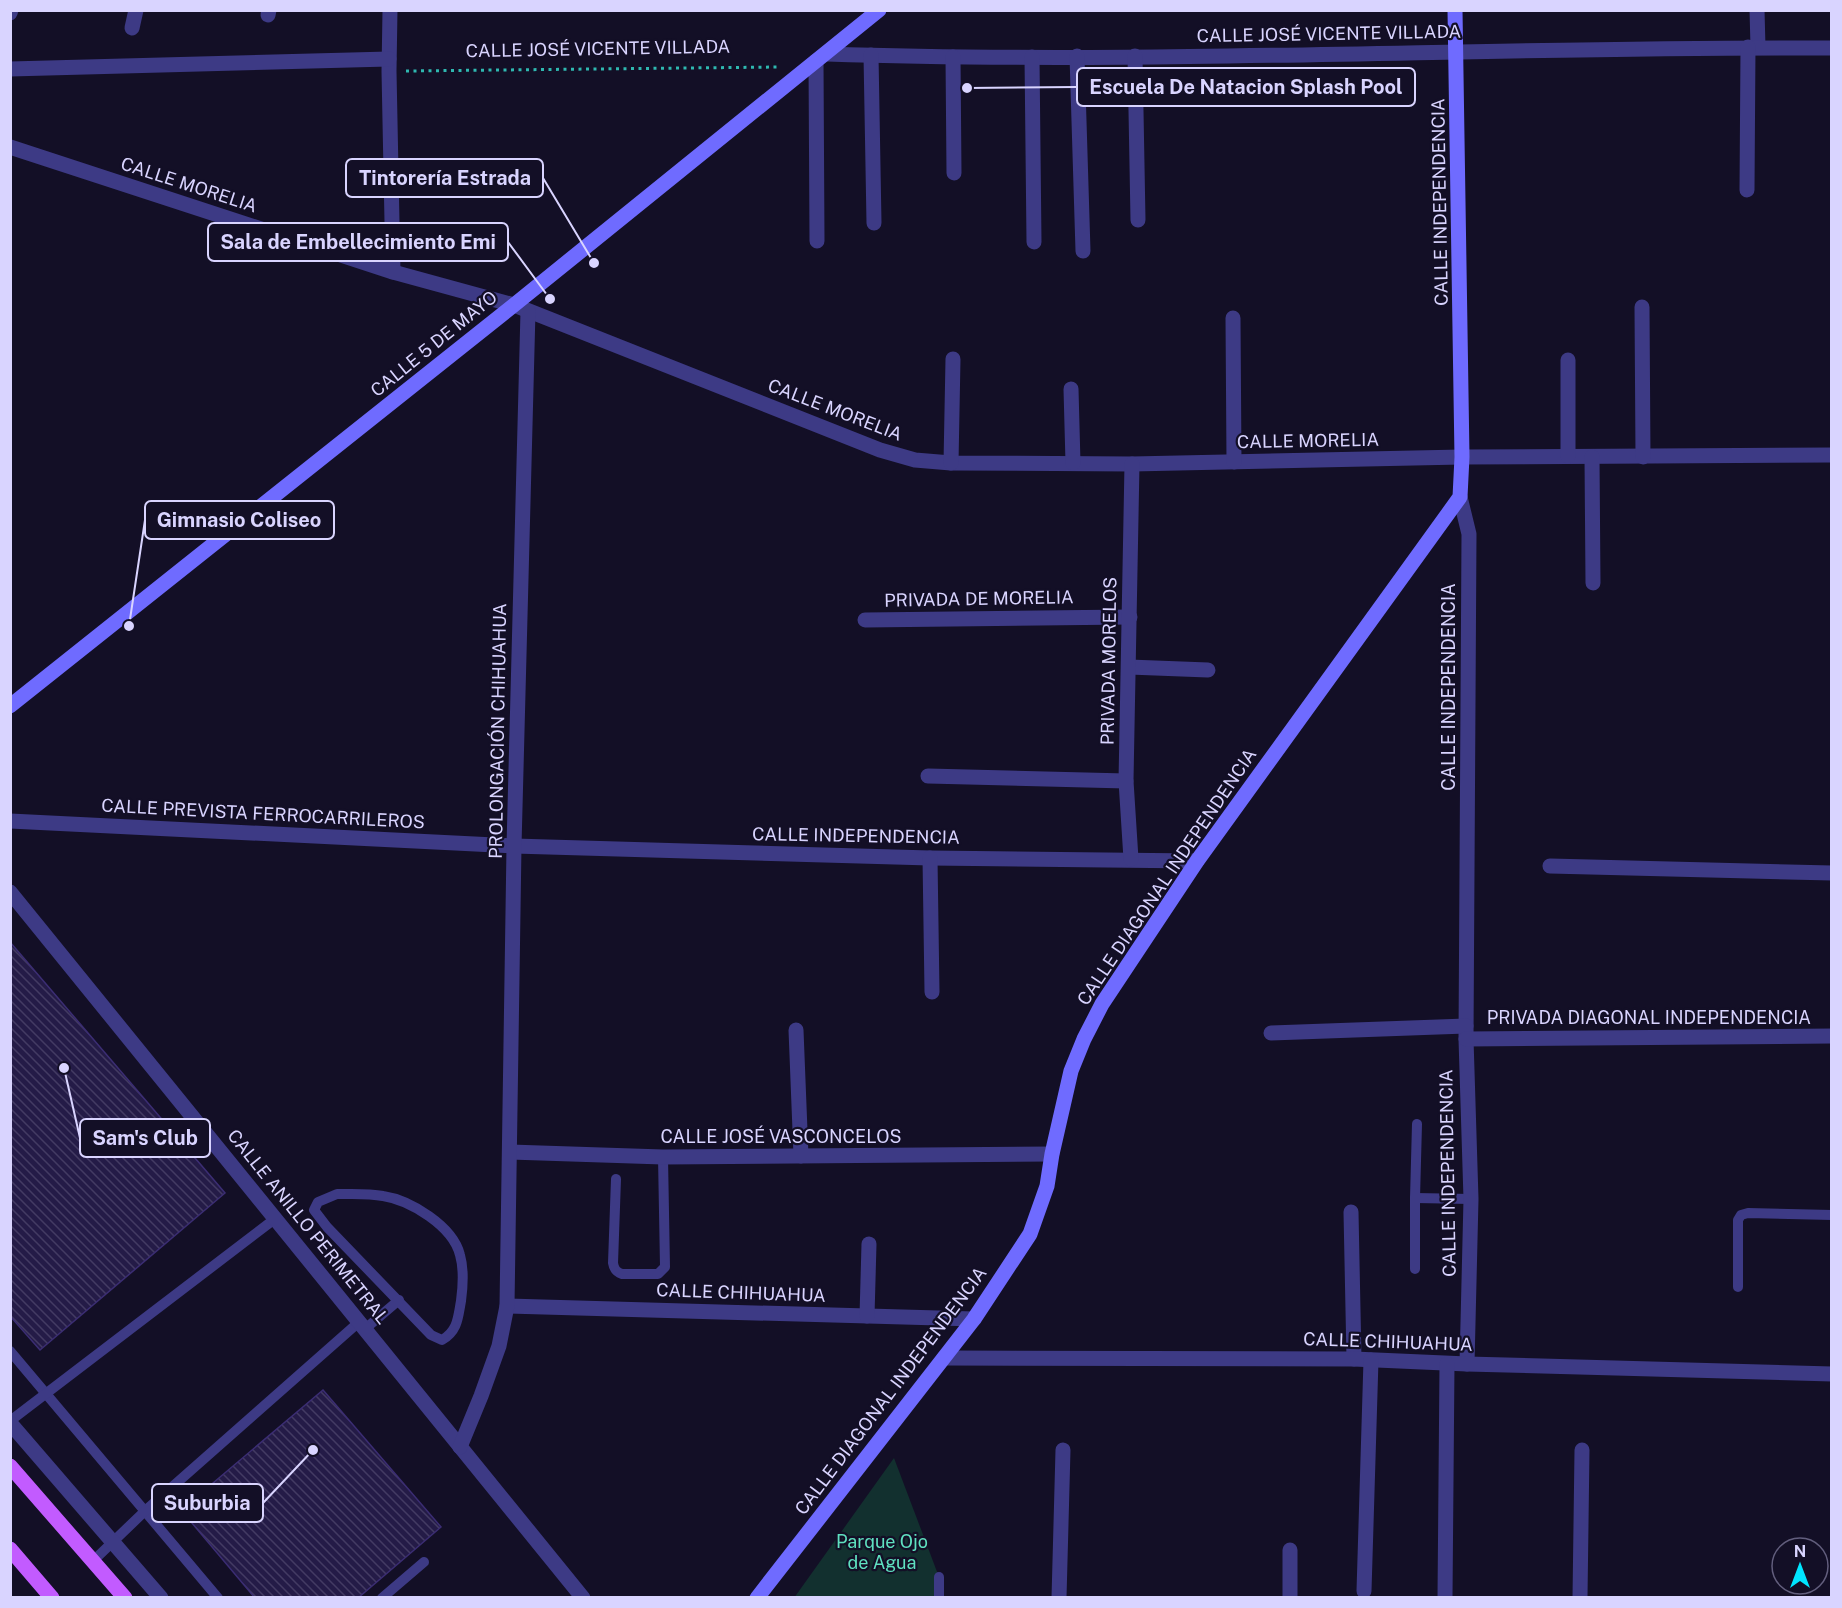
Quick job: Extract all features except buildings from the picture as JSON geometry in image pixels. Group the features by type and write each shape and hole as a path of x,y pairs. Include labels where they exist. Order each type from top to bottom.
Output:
{"main road":[{"name":"CALLE 5 DE MAYO","path":"10,706 521,308 879,10"},
{"name":"CALLE INDEPENDENCIA","path":"1455,10 1462,457 1460,497"},
{"name":"CALLE DIAGONAL INDEPENDENCIA","path":"757,1598 974,1319 1030,1234 1047,1186 1071,1071 1102,1004 1197,861 1460,497"},
{"path":"10,1466 124,1598"},
{"path":"10,1549 52,1598"}],"street":[{"path":"132,28 136,10"},
{"path":"390,10 393,272"},
{"path":"1747,190 1753,47 1757,10"},
{"name":"CALLE JOSÉ VICENTE VILLADA","path":"817,60 871,55 1032,57 1753,47 1832,48"},
{"path":"871,55 874,223"},
{"path":"1077,56 1083,251"},
{"path":"1135,56 1138,220"},
{"path":"953,57 954,172"},
{"path":"1032,57 1034,242"},
{"path":"817,60 817,242"},
{"path":"10,69 389,65"},
{"name":"CALLE MORELIA","path":"10,147 393,272 521,308 880,450 915,460 951,463 1132,464 1462,457 1832,455"},
{"path":"1642,307 1643,457"},
{"name":"PROLONGACIÓN CHIHUAHUA","path":"510,1152 521,308"},
{"path":"1233,318 1234,462"},
{"path":"951,463 953,359"},
{"path":"1568,360 1568,456"},
{"path":"1071,389 1073,463"},
{"path":"1592,457 1593,583"},
{"name":"PRIVADA MORELOS","path":"1131,859 1126,781 1132,464"},
{"name":"CALLE INDEPENDENCIA","path":"1460,497 1468,534 1466,1033 1471,1199 1467,1365"},
{"name":"PRIVADA DE MORELIA","path":"865,620 1130,617"},
{"path":"1129,667 1208,670"},
{"path":"928,776 1126,781"},
{"name":"CALLE PREVISTA FERROCARRILEROS","path":"10,821 514,846"},
{"name":"CALLE INDEPENDENCIA","path":"514,846 930,858 1197,861"},
{"path":"930,858 932,992"},
{"path":"1550,867 1832,873"},
{"name":"CALLE ANILLO PERIMETRAL","path":"10,892 583,1598"},
{"path":"796,1030 801,1156"},
{"name":"PRIVADA DIAGONAL INDEPENDENCIA","path":"1271,1033 1832,1036"},
{"path":"460,1447 499,1346 507,1306 510,1152"},
{"name":"CALLE JOSÉ VASCONCELOS","path":"510,1152 663,1157 1052,1154"},
{"path":"1351,1212 1354,1359"},
{"path":"867,1316 869,1244"},
{"name":"CALLE CHIHUAHUA","path":"507,1306 974,1319"},
{"name":"CALLE CHIHUAHUA","path":"944,1358 1354,1359 1467,1365 1832,1374"},
{"path":"1364,1591 1371,1360"},
{"path":"1445,1598 1447,1364"},
{"path":"10,1422 161,1598"},
{"path":"1059,1598 1063,1450"},
{"path":"1580,1598 1582,1450"},
{"path":"1290,1550 1290,1598"}],"lane":[{"path":"1416,1269 1417,1124"},
{"path":"616,1179 612,1263 614,1268 617,1273 622,1274 658,1274 665,1267 663,1157"},
{"path":"337,1194 384,1196 400,1200 427,1214 451,1237 460,1254 463,1285 458,1321 452,1334 442,1340 431,1335 399,1300 327,1227 314,1210 318,1202 337,1194"},
{"path":"1415,1198 1471,1199"},
{"path":"1738,1287 1738,1220 1741,1215 1748,1213 1832,1215"},
{"path":"10,1422 276,1218"},
{"path":"93,1561 147,1510 362,1325 399,1300"},
{"path":"10,1351 147,1510 218,1598"},
{"path":"382,1598 424,1562"},
{"path":"939,1577 939,1598"}],"path":[{"name":"CALLE JOSÉ VICENTE VILLADA","path":"389,65 817,60"}],"green space":[{"name":"Parque Ojo de Agua","path":"894,1458 939,1577 936,1597 794,1598"}],"place":[{"name":"Escuela De Natacion Splash Pool","path":"967,88"},
{"name":"Tintorería Estrada","path":"594,263"},
{"name":"Sala de Embellecimiento Emi","path":"550,299"},
{"name":"Gimnasio Coliseo","path":"129,626"},
{"name":"Sam's Club","path":"64,1068"},
{"name":"Suburbia","path":"313,1450"}]}
